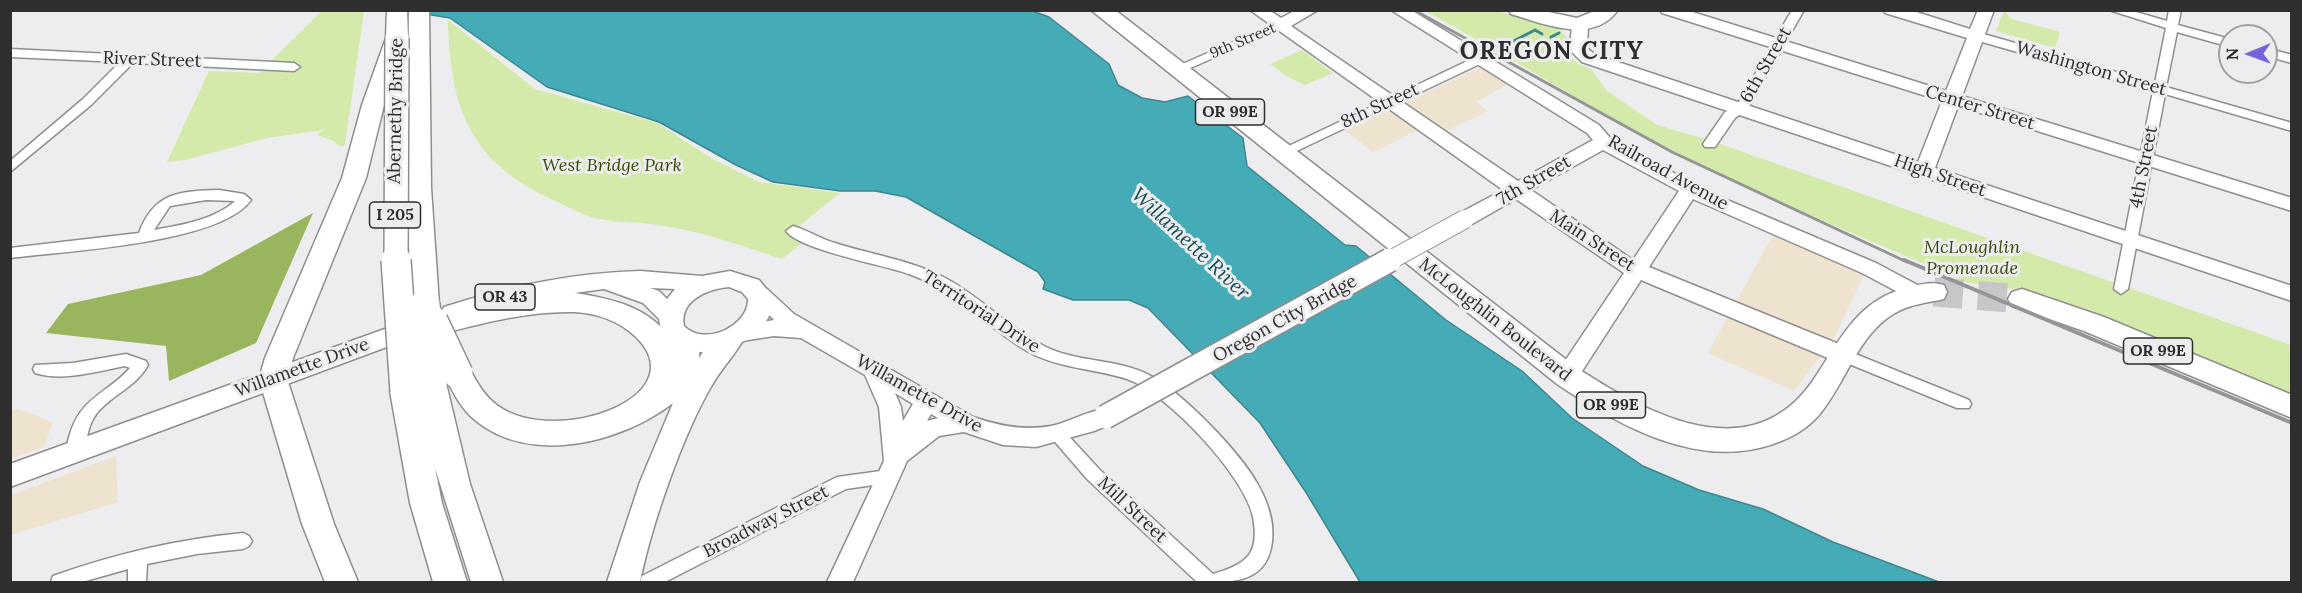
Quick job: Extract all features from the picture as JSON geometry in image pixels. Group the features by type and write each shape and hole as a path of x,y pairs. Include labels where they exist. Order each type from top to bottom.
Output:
{"highway":[{"name":"Abernethy Bridge","path":"397,10 396,266 432,383"},
{"name":"Abernethy Bridge","path":"418,10 419,188 432,383"},
{"name":"McLoughlin Boulevard","path":"1101,10 1567,376 1603,401 1647,424 1698,438 1732,440 1775,432 1796,420 1809,407 1862,325 1893,302 1926,293"},
{"path":"341,582 312,504 273,379 279,358 354,178 373,105 397,38"},
{"name":"OR 99E","path":"2022,299 2085,321 2292,407"},
{"path":"387,337 533,305 561,302 609,308 644,325 661,347 666,360 665,372 657,390 639,410"},
{"path":"624,582 648,504 672,440 707,365 735,336"},
{"path":"432,383 471,397 488,414 507,424 550,434 588,430 639,410 669,391 679,378 687,357 686,341"},
{"name":"I 205","path":"432,383 426,503 450,582"},
{"name":"I 205","path":"432,383 465,525 487,582"}],"main road":[{"name":"Main Street","path":"1258,10 1615,259 1638,271 1843,355"},
{"name":"9th Street","path":"1280,26 1310,10"},
{"name":"Railroad Avenue","path":"1399,10 1593,129 1600,135 1603,142 1690,189 1926,293"},
{"path":"1518,10 1551,20 1580,24 1597,20 1609,10"},
{"name":"Center Street","path":"1668,10 2292,205"},
{"name":"Washington Street","path":"1891,10 1976,36"},
{"path":"1924,171 1986,10"},
{"name":"High Street","path":"1580,24 1578,50 1588,58 2292,294"},
{"name":"7th Street","path":"1465,219 1603,142"},
{"path":"1567,376 1690,189"},
{"name":"Oregon City Bridge","path":"1105,417 1465,219"},
{"name":"Willamette Drive","path":"10,477 387,337 509,296 636,278 702,284"},
{"name":"OR 43","path":"686,341 670,326 670,316 680,298 702,284 716,280 736,280 753,287 760,294"},
{"name":"Willamette Drive","path":"600,283 639,291 661,305 670,316"},
{"path":"735,336 760,314 762,304 760,294"},
{"name":"Willamette Drive","path":"760,294 779,313 806,330 965,423 996,435 1015,439 1058,436 1105,417"},
{"name":"Willamette Drive","path":"686,341 714,344 735,336 774,328 806,330"},
{"path":"874,370 890,407 892,469"},
{"path":"840,582 892,469 927,401"},
{"path":"892,469 933,429 965,423"}],"street":[{"name":"6th Street","path":"1710,144 1730,114 1741,110 1798,10"},
{"path":"2114,10 2218,40"},
{"name":"4th Street","path":"2121,289 2175,10"},
{"name":"9th Street","path":"1177,71 1280,26"},
{"name":"Washington Street","path":"1976,36 2292,127"},
{"name":"River Street","path":"10,53 294,67"},
{"path":"10,168 87,102 129,60"},
{"name":"8th Street","path":"1281,152 1480,60"},
{"path":"10,253 145,236 202,225 236,209 244,200 241,196 225,195 169,201 161,207 145,236"},
{"name":"Territorial Drive","path":"793,231 817,244 910,268 936,279 1014,336 1048,355 1073,364 1133,375 1169,395 1245,477 1260,508 1264,535 1261,556 1244,574 1213,582"},
{"name":"Main Street","path":"1843,355 1963,404"},
{"path":"41,369 73,369 126,360 140,365 129,379 92,408 79,428 75,452"},
{"name":"Mill Street","path":"1058,436 1093,474 1209,582"},
{"name":"Broadway Street","path":"649,582 843,482 892,469"},
{"path":"60,582 138,559 205,544 243,541"},
{"path":"137,582 138,559"}],"shaded area":[{"path":"1482,67 1509,84 1476,102 1488,111 1444,132 1432,123 1373,152 1344,130"},
{"path":"1773,235 1864,275 1834,338 1794,391 1708,353"},
{"path":"11,408 28,412 53,423 44,447 11,459"},
{"path":"116,456 118,502 11,535 11,495"}],"green space":[{"path":"322,11 364,11 345,145 341,147 334,141 317,135 323,130 267,138 185,160 167,162 209,71 259,73"},
{"name":"McLoughlin Promenade","path":"1425,11 1497,11 1558,27 1567,38 1563,49 1578,64 1591,69 1607,91 1657,125 1712,141 2291,345 2291,395 2054,299 1995,285 1969,283 1789,206 1650,139"},
{"path":"2004,11 2012,19 2060,32 2055,48 1996,31"},
{"name":"West Bridge Park","path":"448,20 535,89 657,123 713,159 759,182 840,193 792,232 806,240 782,259 690,231 594,218 581,213 521,183 499,166 482,147 469,127 459,104 453,78"},
{"path":"1302,50 1333,73 1305,85 1288,77 1270,64"},
{"path":"313,213 256,343 169,381 166,346 46,333 68,304 201,275"}],"water":[{"name":"Willamette River","path":"1030,10 1049,17 1109,64 1118,85 1142,98 1165,102 1188,96 1243,138 1247,166 1345,245 1356,246 1446,320 1522,371 1572,418 1643,466 1699,490 1763,509 1833,542 1939,582 1360,582 1307,494 1260,423 1148,308 1129,300 1073,300 1043,289 1045,282 1038,272 906,197 875,191 840,191 773,182 736,165 659,122 547,87 450,18 407,11"}],"waterway":[{"path":"1495,45 1500,48 1535,30 1542,34"},
{"path":"1551,37 1559,33"}],"tunnel":[{"path":"1934,292 2022,299"}],"railway":[{"path":"1414,10 1672,152 1907,262"},
{"path":"1904,260 2292,423"}],"district":[{"name":"OREGON CITY","path":"1552,52"}]}
